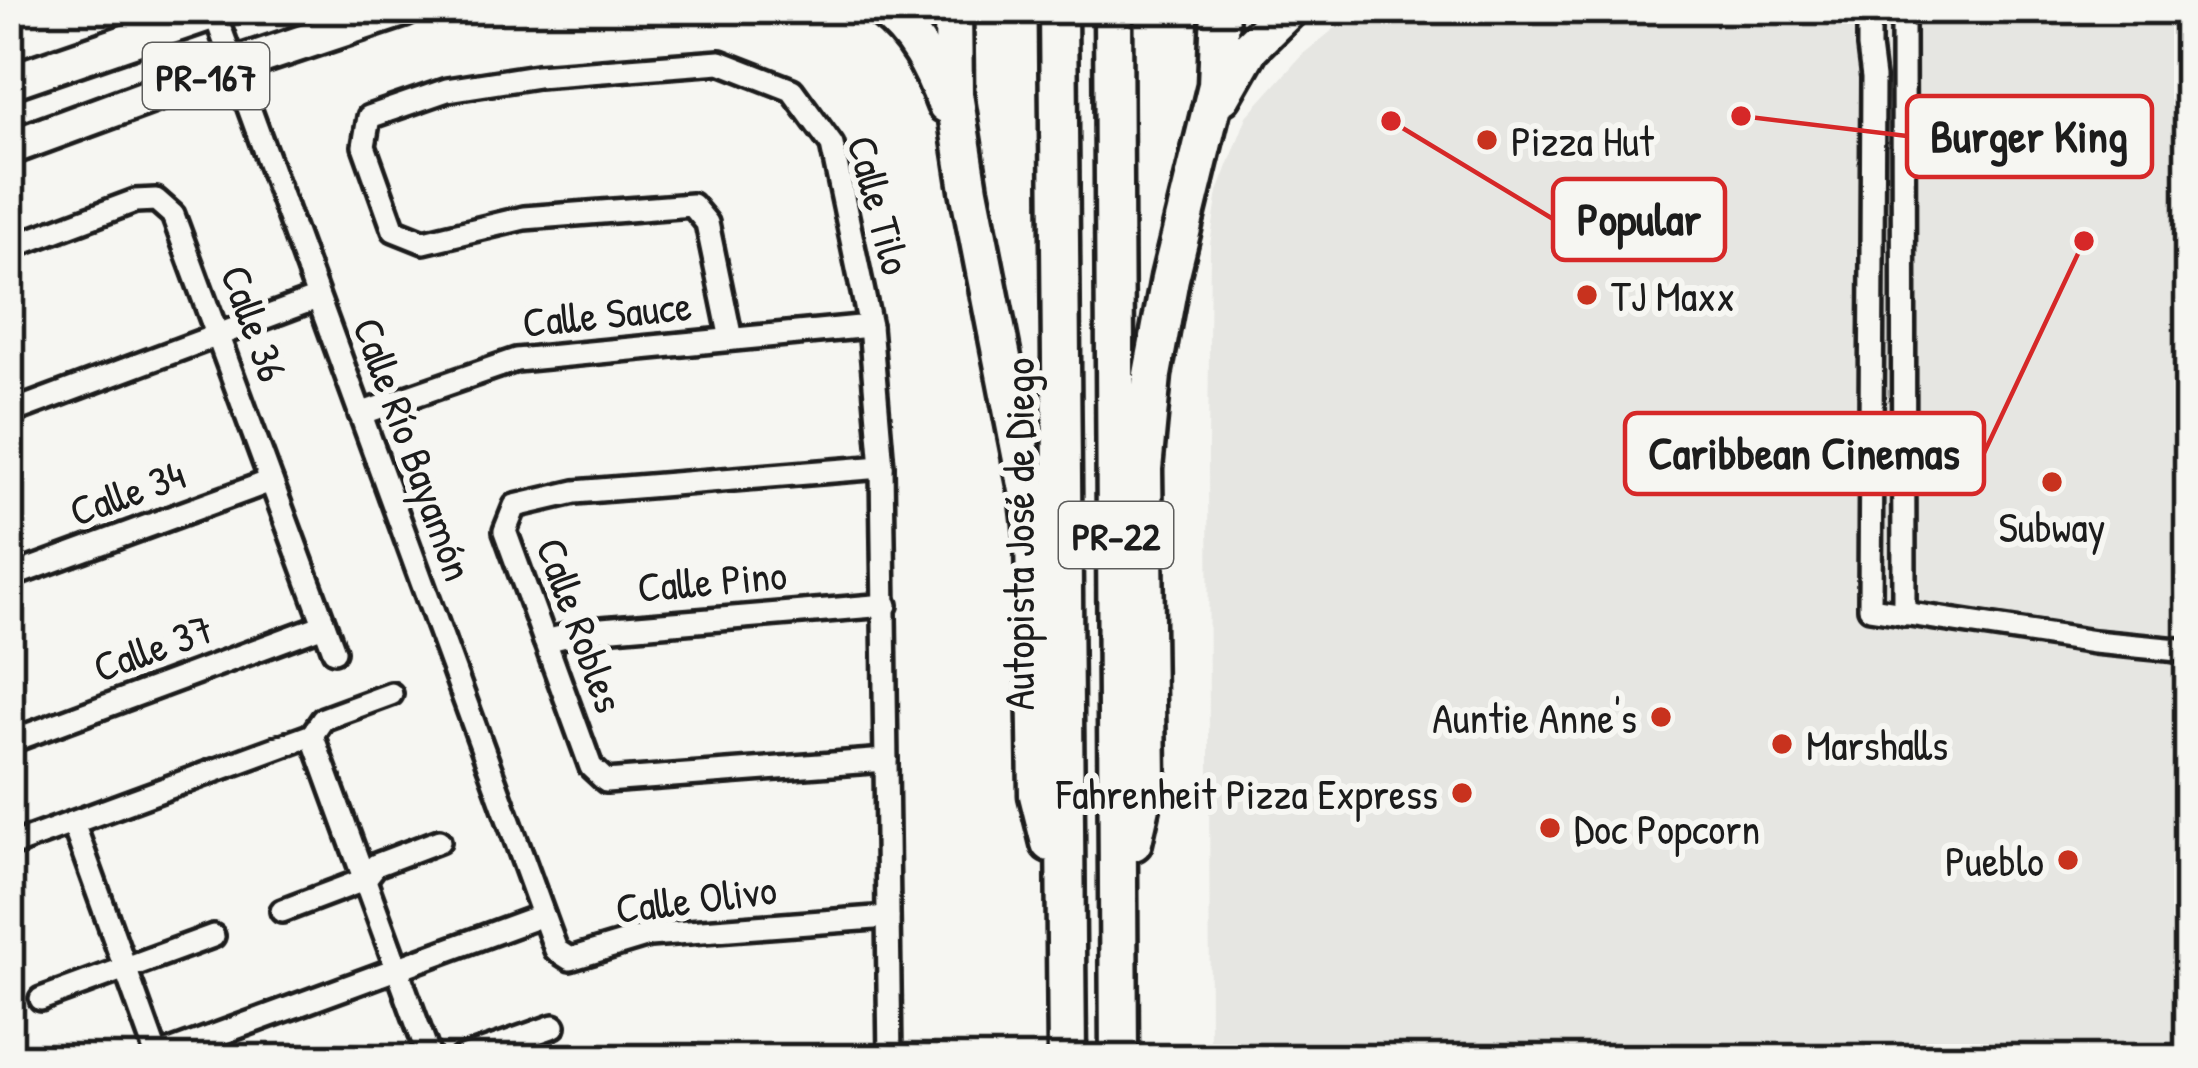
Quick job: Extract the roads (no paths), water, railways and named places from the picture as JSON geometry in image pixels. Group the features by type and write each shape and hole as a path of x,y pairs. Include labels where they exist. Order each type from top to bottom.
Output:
{"highway":[{"path":"884,9 923,52 962,144"},
{"path":"953,9 954,94 1030,500 1038,795 1065,908"},
{"path":"1119,904 1147,780 1143,470 1152,375 1170,278 1211,116 1220,58 1220,9"},
{"path":"1211,116 1250,46 1289,9"},
{"path":"1086,10 1100,907 1119,1014"},
{"path":"1084,1059 1086,10"},
{"name":"PR-22","path":"1086,10 1119,904 1119,1059"},
{"name":"Autopista José de Diego","path":"1067,1059 1065,908 1086,10"}],"main road":[{"name":"PR-167","path":"9,148 404,9"},
{"name":"PR-167","path":"9,82 217,10"}],"street":[{"path":"1869,9 1873,78 1870,608 2189,652"},
{"path":"1903,9 1904,614"},
{"name":"Calle Río Bayamón","path":"217,10 232,66 543,915"},
{"name":"Calle Tilo","path":"731,339 707,223 692,205 524,218 424,242 394,230 364,146 369,117 447,91 537,76 720,62 792,89 832,145 870,326 883,467 890,1059"},
{"name":"Calle 36","path":"9,248 135,201 156,200 173,215 334,651"},
{"path":"9,413 317,298"},
{"name":"Calle Sauce","path":"360,414 516,360 870,326"},
{"name":"Calle Robles","path":"883,467 575,492 515,506 506,531 590,767 606,781 886,760"},
{"name":"Calle 34","path":"9,577 271,481"},
{"name":"Calle Pino","path":"545,641 590,629 886,605"},
{"name":"Calle 37","path":"9,742 324,625"},
{"path":"9,846 312,735 323,719 391,694"},
{"path":"312,735 429,1059"},
{"path":"73,824 156,1058 543,915"},
{"path":"282,911 364,880 376,865 439,841"},
{"name":"Calle Olivo","path":"543,915 556,950 570,959 649,935 888,917"},
{"path":"41,998 213,936"},
{"path":"460,1059 554,1026"}],"place":[{"name":"Burger King","path":"1741,116"},
{"name":"Popular","path":"1391,121"},
{"name":"Pizza Hut","path":"1487,140"},
{"name":"Caribbean Cinemas","path":"2084,241"},
{"name":"TJ Maxx","path":"1587,295"},
{"name":"Subway","path":"2052,482"},
{"name":"Auntie Anne's","path":"1661,717"},
{"name":"Marshalls","path":"1782,744"},
{"name":"Fahrenheit Pizza Express","path":"1462,793"},
{"name":"Doc Popcorn","path":"1550,828"},
{"name":"Pueblo","path":"2068,860"}]}
